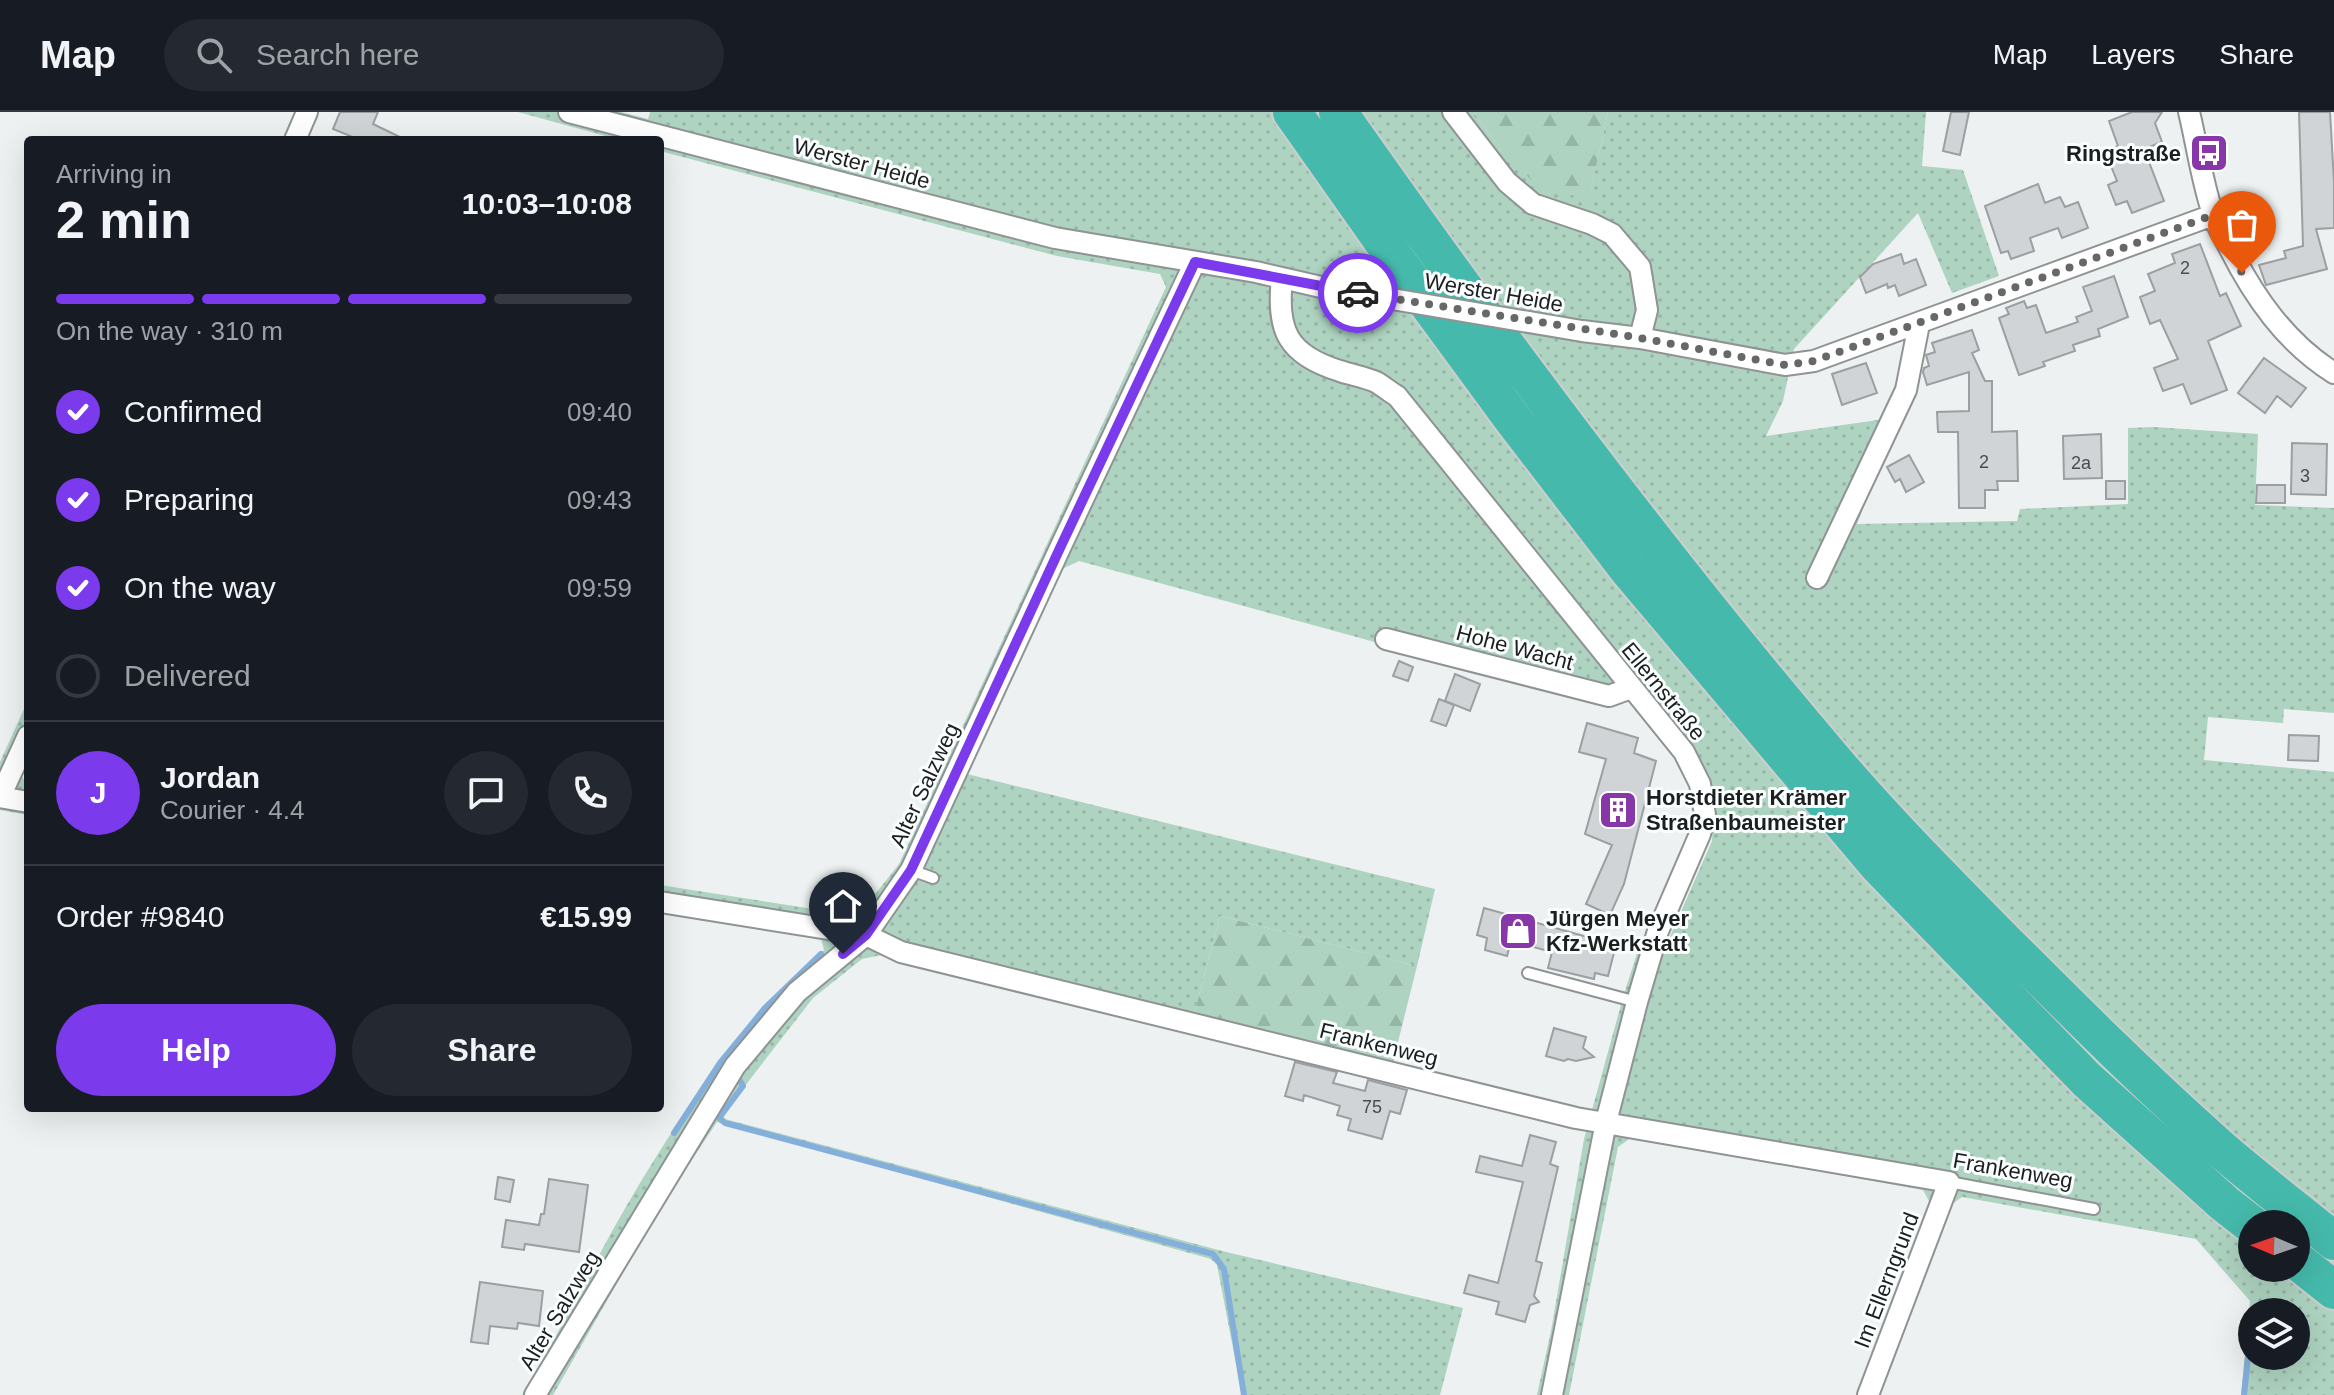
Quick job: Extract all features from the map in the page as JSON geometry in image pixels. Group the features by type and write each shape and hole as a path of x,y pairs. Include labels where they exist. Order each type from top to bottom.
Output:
{"highway":[{"path":"1292,112 1493,392 1628,569 1878,865 2087,1080 2238,1214"},
{"path":"1338,112 1454,277 1572,436 1694,591 1838,765 1954,890 2109,1047 2224,1151 2334,1241"},
{"path":"2310,1271 2334,1290"}],"street":[{"path":"297,136 307,112"},
{"name":"Werster Heide","path":"569,112 662,136"},
{"path":"1453,112 1507,182 1533,204 1612,234 1640,267 1647,310 1640,338"},
{"path":"2189,112 2213,215 2242,273 2271,317 2306,352 2334,373"},
{"name":"Werster Heide","path":"664,137 1055,238 1321,287 1640,338 1785,365 1814,361 2213,215"},
{"name":"Alter Salzweg","path":"535,1395 735,1066 797,992 866,935 911,870 1195,262"},
{"name":"Ellernstraße","path":"1282,278 1282,323 1290,340 1310,360 1374,381 1397,396 1684,752 1700,784 1705,815 1700,834 1658,931 1637,1002 1606,1122 1552,1395"},
{"path":"1817,578 1906,390 1919,324"},
{"name":"Hohe Wacht","path":"1386,639 1609,696 1631,688"},
{"path":"24,745 0,797 24,801"},
{"name":"Frankenweg","path":"664,903 866,935 901,952 1576,1118 1949,1182"},
{"name":"Im Ellerngrund","path":"1868,1395 1949,1182"}],"lane":[{"path":"911,870 933,878"},
{"path":"1528,973 1637,1002"},
{"name":"Frankenweg","path":"1949,1182 2094,1209"}],"green space":[{"path":"518,112 621,112 648,119 650,112 1473,112 1501,149 1589,198 1608,112 1926,112 1922,166 1963,170 1999,276 1952,293 1918,213 1794,349 1783,401 1766,436 1899,417 1857,524 2017,521 2020,509 2128,504 2128,428 2154,427 2258,434 2255,505 2334,508 2334,713 2284,709 2283,723 2208,717 2204,760 2334,772 2334,1395 2241,1395 2243,1370 2310,1370 2310,1298 2247,1298 2196,1239 1962,1197 1948,1207 1877,1395 1858,1395 1930,1203 1923,1190 1632,1137 1618,1147 1569,1395 1537,1395 1584,1139 1624,994 1641,941 1665,948 1712,841 1711,782 1703,765 1641,684 1565,691 1079,561 1062,569 967,774 1435,889 1417,966 1220,916 1194,1014 1258,1028 1253,1046 882,955 862,959 813,998 723,1114 725,1119 1226,1252 1463,1308 1440,1395 1242,1395 1217,1265 1211,1259 717,1122 663,1203 553,1395 522,1395 625,1209 701,1089 746,1030 824,950 821,938 664,914 664,886 845,914 865,907 899,864 1166,287 1160,274 1057,256 664,152 664,136 605,136"},
{"path":"1473,112 1608,112 1589,199 1539,188 1501,149"},
{"path":"24,709 24,768 21,775 24,780 24,814 0,810 0,762"},
{"path":"1220,916 1417,966 1393,1062 1194,1014"}],"building":[{"path":"340,112 378,112 373,124 398,136 350,136 333,129"},
{"path":"1951,112 1969,112 1960,155 1943,151"},
{"path":"2132,112 2162,112 2155,123 2162,142 2144,149 2164,201 2132,213 2127,201 2116,205 2108,185 2117,181 2105,151 2118,146 2109,121"},
{"path":"2299,112 2330,112 2334,228 2316,229 2327,269 2266,285 2259,265 2286,258 2284,251 2303,246"},
{"path":"2038,184 2045,203 2060,197 2065,207 2078,202 2088,228 2062,238 2058,228 2030,238 2034,251 2011,259 2008,251 2001,253 1985,206"},
{"path":"2200,244 2220,296 2226,293 2241,326 2208,341 2227,390 2191,404 2183,384 2163,391 2154,368 2178,359 2160,320 2150,324 2140,297 2155,291 2148,274 2175,263 2172,254"},
{"path":"1901,254 1904,264 1916,259 1926,285 1899,296 1895,285 1888,288 1887,284 1866,293 1860,277 1873,264"},
{"path":"2114,276 2128,317 2098,329 2100,336 2073,345 2075,351 2043,362 2045,366 2019,375 1999,318 2009,314 2006,308 2024,301 2027,308 2036,305 2046,333 2078,322 2076,317 2092,311 2083,287"},
{"path":"1972,330 1979,350 1972,353 1985,381 1992,381 1992,432 2017,431 2018,481 1997,481 1998,490 1985,490 1985,508 1959,508 1958,432 1938,432 1937,412 1969,411 1969,372 1927,385 1923,372 1929,366 1926,355 1935,352 1932,343"},
{"path":"2264,358 2306,388 2291,407 2277,396 2265,413 2238,393"},
{"path":"1866,363 1877,393 1842,405 1832,374"},
{"path":"2101,434 2102,478 2064,479 2063,436"},
{"path":"2292,443 2327,444 2326,495 2291,494"},
{"path":"1909,455 1924,482 1906,492 1900,479 1895,482 1887,467"},
{"path":"2106,481 2125,481 2125,499 2106,499"},
{"path":"2257,485 2285,485 2285,503 2256,503"},
{"path":"1399,661 1413,667 1408,681 1393,676"},
{"path":"1455,674 1480,684 1470,711 1445,701"},
{"path":"1439,699 1454,705 1446,726 1431,721"},
{"name":"Horstdieter Krämer Straßenbaumeister","path":"1587,723 1638,738 1634,753 1656,761 1624,884 1610,915 1586,904 1612,845 1585,834 1606,759 1579,752"},
{"path":"2289,735 2319,736 2318,761 2288,760"},
{"path":"1484,908 1616,945 1608,976 1595,973 1594,979 1548,968 1552,952 1511,941 1507,956 1485,950 1487,938 1477,935"},
{"path":"1554,1028 1586,1037 1583,1048 1594,1057 1564,1061 1546,1056"},
{"path":"1295,1062 1337,1072 1333,1083 1365,1091 1368,1080 1407,1090 1400,1114 1390,1111 1382,1139 1348,1130 1351,1119 1337,1115 1340,1106 1304,1095 1303,1101 1285,1096"},
{"path":"1530,1135 1556,1142 1550,1164 1558,1167 1536,1261 1542,1263 1534,1296 1539,1302 1530,1305 1525,1322 1496,1314 1499,1302 1464,1293 1469,1275 1498,1283 1523,1182 1476,1172 1480,1156 1522,1166"},
{"path":"498,1177 514,1180 510,1202 495,1199"},
{"path":"549,1179 588,1185 579,1252 525,1244 524,1250 502,1247 506,1220 539,1225 541,1214 544,1214"},
{"path":"480,1282 543,1291 539,1326 518,1323 517,1329 490,1326 488,1344 471,1342"}],"waterway":[{"path":"674,1133 720,1063 765,1008 821,954"},
{"path":"740,1081 743,1086 719,1118 725,1123 1213,1254 1224,1269 1244,1395"},
{"path":"2244,1395 2247,1370"}],"way so far":[{"path":"1358,293 1640,338 1785,365 1814,361 2213,215 2242,273"}],"place":[{"name":"Ringstraße","path":"2209,153"},
{"name":"Horstdieter Krämer Straßenbaumeister","path":"1618,810"},
{"name":"Jürgen Meyer Kfz-Werkstatt","path":"1518,931"}],"route":[{"path":"843,954 866,935 911,870 1195,262 1358,293"}]}
